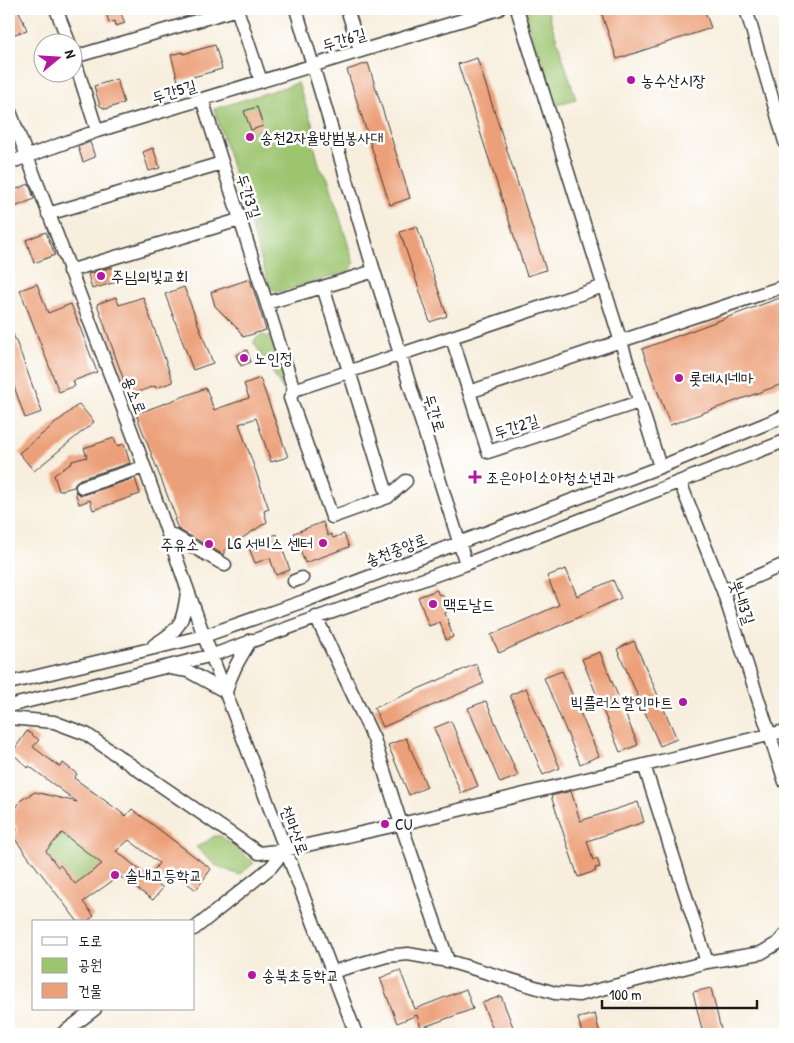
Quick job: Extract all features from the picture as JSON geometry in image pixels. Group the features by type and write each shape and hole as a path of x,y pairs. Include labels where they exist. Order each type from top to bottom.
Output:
{"street":[{"path":"56,9 65,32"},
{"path":"82,52 237,9 260,81"},
{"name":"두간로","path":"296,9 314,65 328,121 466,564"},
{"path":"348,9 360,50"},
{"name":"두간6길","path":"314,65 499,9"},
{"path":"517,9 660,467"},
{"path":"746,9 785,142"},
{"name":"두간5길","path":"9,163 97,131 314,65"},
{"path":"82,82 97,131"},
{"name":"두간3길","path":"202,99 294,390 290,398 332,517 388,497"},
{"name":"용소로","path":"9,109 144,467 204,636"},
{"path":"48,214 222,164"},
{"path":"70,271 239,220"},
{"path":"267,302 374,271"},
{"path":"294,390 604,286"},
{"path":"469,392 785,286"},
{"path":"323,287 388,497 406,481"},
{"name":"두간2길","path":"452,338 488,452 639,402"},
{"name":"송천중앙로","path":"9,683 204,636 310,599 660,467 785,416"},
{"path":"9,706 212,655 466,564 785,441"},
{"path":"82,487 144,467"},
{"name":"붓내3길","path":"680,482 723,591 785,782"},
{"path":"166,532 225,566"},
{"path":"723,591 785,564"},
{"path":"144,651 174,633 184,614 187,589"},
{"path":"316,617 374,738 400,824 448,961"},
{"name":"천마산로","path":"204,636 356,1034"},
{"path":"165,667 188,671 226,692 236,663 251,640"},
{"path":"9,718 54,722 86,734 259,853 285,850 400,824 785,731"},
{"path":"644,765 707,962"},
{"path":"195,928 271,867 285,850"},
{"path":"332,972 387,956 408,954 448,961 555,993 579,995 707,962 761,953 778,943 785,935"},
{"path":"62,1034 75,1030 94,1010"}],"green space":[{"path":"523,9 547,9 576,99 553,106"},
{"path":"298,83 314,129 314,145 320,168 328,178 354,264 348,272 279,292 270,288 214,109"},
{"path":"261,335 271,337 289,386 285,392 254,343 255,339"},
{"path":"51,824 102,864 72,887 69,877 61,866 58,867 37,838"},
{"path":"214,836 221,836 254,863 239,875 215,865 196,847"}],"building":[{"path":"9,9 18,9 27,30 9,36"},
{"path":"105,9 119,9 125,23 116,26 115,21 109,23"},
{"path":"600,9 704,9 711,28 617,59"},
{"path":"215,45 222,69 178,81 171,55 183,52 183,54"},
{"path":"477,58 546,270 527,276 458,64"},
{"path":"368,63 410,198 390,205 347,70"},
{"path":"117,79 124,103 106,109 100,106 94,86"},
{"path":"257,107 263,126 251,130 244,111"},
{"path":"90,142 95,157 83,162 78,147"},
{"path":"153,148 160,168 149,171 143,152"},
{"path":"29,184 34,199 15,207 9,192"},
{"path":"417,226 447,316 430,322 400,232"},
{"path":"46,232 55,255 34,263 26,240"},
{"name":"주님의빛교회","path":"112,267 116,282 92,289 88,274"},
{"path":"250,279 266,330 243,337 238,329 215,306 211,292"},
{"path":"37,284 48,313 71,304 97,372 73,381 75,386 59,392 20,290"},
{"path":"184,287 213,363 193,370 165,294"},
{"path":"785,296 785,383 670,425 642,349"},
{"path":"116,297 119,305 143,297 173,382 129,395 97,304"},
{"path":"9,324 42,412 25,418 9,372"},
{"name":"노인정","path":"247,350 251,362 241,366 236,355"},
{"path":"260,378 288,457 271,462 256,418 239,424 269,509 264,511 267,522 224,550 224,555 178,529 174,519 176,518 136,414 206,388 214,410 249,398 244,384"},
{"path":"79,404 94,422 34,471 19,453"},
{"path":"114,438 117,446 124,444 130,463 80,479 74,487 59,491 54,475 72,463 72,461 87,457 84,448"},
{"path":"135,478 140,494 93,510 90,500 79,504 75,491 80,495 84,495"},
{"name":"LG 서비스 센터","path":"323,522 328,536 331,534 333,538 344,534 349,547 305,563 294,533"},
{"path":"277,534 290,570 276,575 270,558 255,563 248,545"},
{"path":"566,569 577,596 613,580 621,598 499,653 491,635 559,605 547,576"},
{"name":"맥도날드","path":"437,590 438,594 443,595 448,610 445,613 453,637 446,640 440,622 429,626 418,597"},
{"path":"634,641 677,739 660,746 617,649"},
{"path":"600,652 638,745 620,752 582,659"},
{"path":"476,664 484,683 383,727 374,708"},
{"path":"562,671 599,756 580,764 544,678"},
{"path":"526,688 560,768 543,775 510,695"},
{"path":"486,701 518,776 500,783 468,708"},
{"path":"451,721 478,786 461,793 434,728"},
{"path":"27,731 39,740 33,747 60,767 63,763 77,774 74,778 126,816 132,809 211,869 196,890 169,869 158,884 163,888 153,900 119,876 83,902 94,916 89,920 76,920 14,838 17,829 13,813 21,800 35,792 77,802 29,766 28,768 12,753","holes":["62,833 102,864 75,884 60,865 58,867 46,851","129,840 159,863 149,877 116,851"]},
{"path":"406,738 427,787 409,795 388,745"},
{"path":"571,791 580,821 638,802 644,822 587,841 593,860 597,858 600,867 595,868 596,871 578,877 551,796"},
{"path":"400,970 415,1009 466,989 473,1009 421,1028 417,1015 397,1023 380,978"},
{"path":"711,988 722,1034 703,1034 693,992"},
{"path":"501,996 513,1027 495,1034 482,1003"},
{"path":"595,1014 600,1034 582,1034 578,1018"}],"place":[{"name":"농수산시장","path":"631,80"},
{"name":"송천2자율방범봉사대","path":"250,137"},
{"name":"주님의빛교회","path":"101,276"},
{"name":"노인정","path":"244,358"},
{"name":"롯데시네마","path":"679,378"},
{"name":"조은아이소아청소년과","path":"475,477"},
{"name":"LG 서비스 센터","path":"323,543"},
{"name":"주유소","path":"209,544"},
{"name":"맥도날드","path":"433,604"},
{"name":"빅플러스할인마트","path":"683,702"},
{"name":"CU","path":"385,824"},
{"name":"솔내고등학교","path":"115,875"},
{"name":"송북초등학교","path":"252,975"}]}
